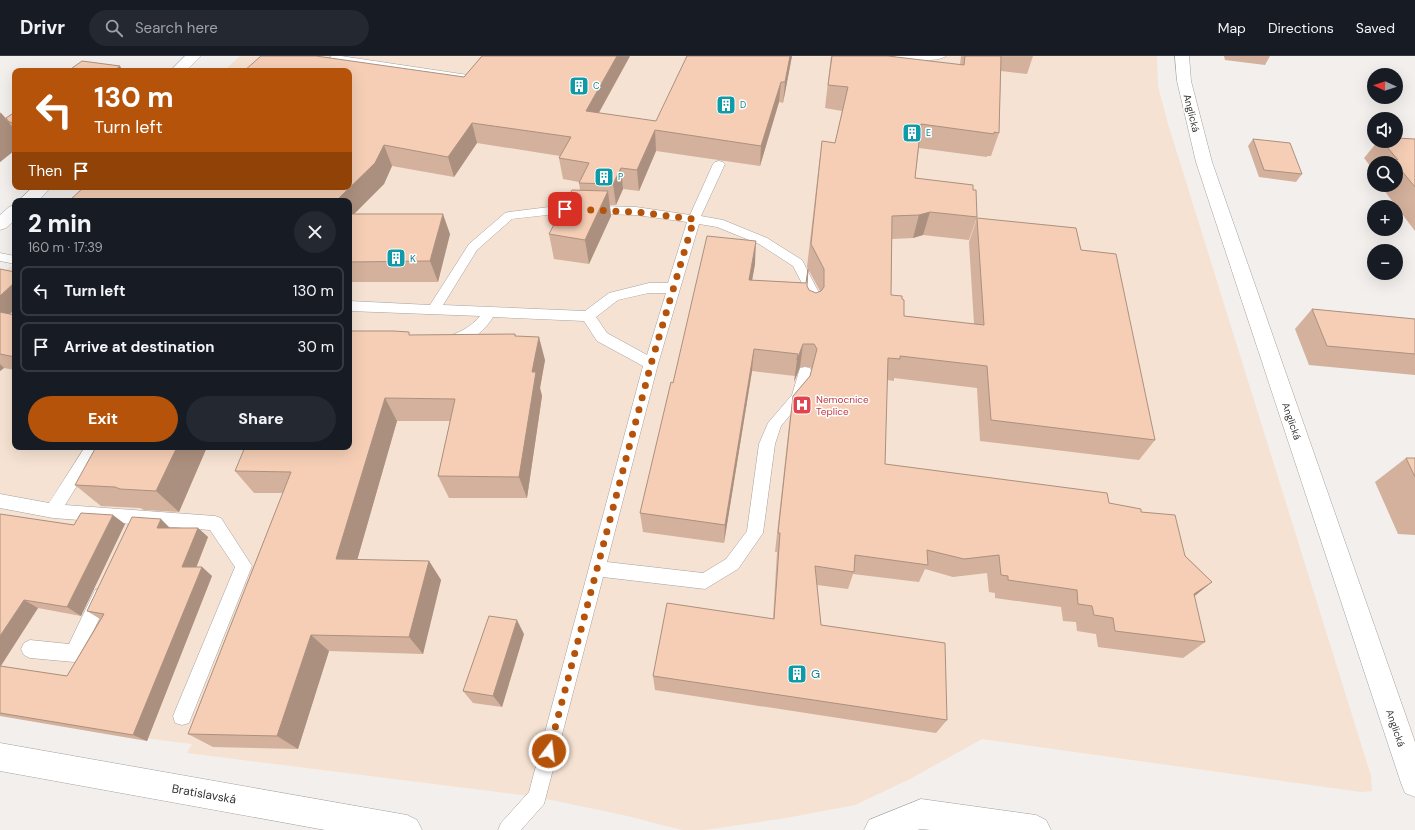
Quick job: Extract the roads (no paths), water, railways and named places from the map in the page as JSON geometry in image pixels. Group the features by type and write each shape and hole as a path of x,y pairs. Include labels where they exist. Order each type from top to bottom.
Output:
{"street":[{"path":"180,68 194,56"},
{"name":"Anglická","path":"1182,56 1184,81 1204,162 1415,783"},
{"path":"30,198 40,190"},
{"path":"0,224 12,214"},
{"name":"Bratislavská","path":"0,758 407,830"},
{"path":"880,830 921,814 1036,830"}],"lane":[{"path":"450,84 472,78 487,56"},
{"path":"899,56 916,58 941,56"},
{"path":"334,57 472,78"},
{"path":"508,830 537,797 651,364 694,219 719,164"},
{"path":"434,309 473,247 509,216 565,209 636,212 719,223 763,241 798,263 813,293 812,309"},
{"path":"0,257 12,259"},
{"path":"352,306 588,316 614,296 649,288 673,288"},
{"path":"440,344 464,338 484,322 489,312"},
{"path":"588,316 602,337 651,364"},
{"path":"597,568 705,581 732,564 755,533 767,444 775,423 798,397 805,372"},
{"path":"53,511 91,450"},
{"path":"0,501 53,511 136,523 215,523 244,566 182,716"},
{"path":"30,649 74,653 108,581"}],"place":[{"name":"C","path":"579,86"},
{"name":"D","path":"726,105"},
{"name":"E","path":"912,133"},
{"name":"P","path":"604,177"},
{"name":"K","path":"396,258"},
{"name":"Nemocnice Teplice","path":"802,405"},
{"name":"G","path":"797,674"}]}
